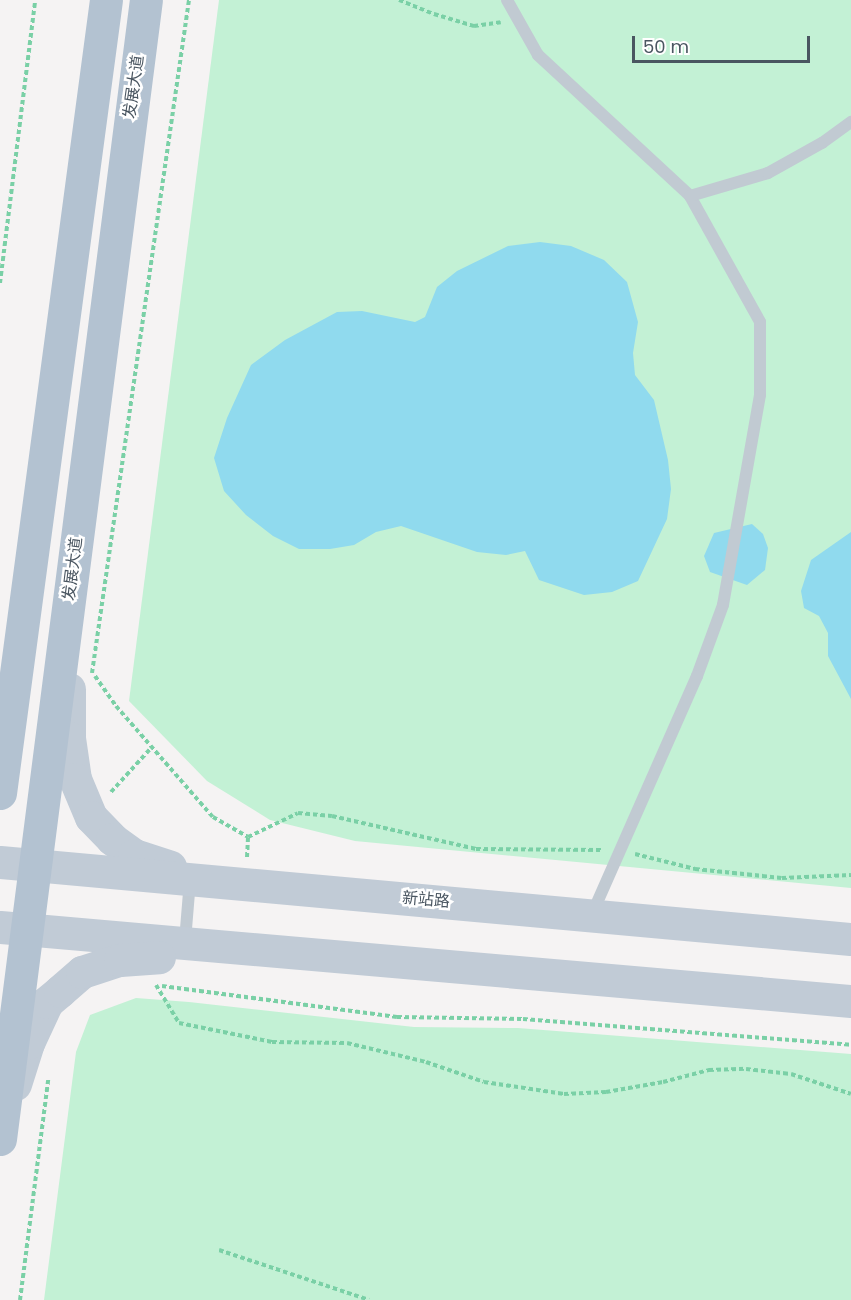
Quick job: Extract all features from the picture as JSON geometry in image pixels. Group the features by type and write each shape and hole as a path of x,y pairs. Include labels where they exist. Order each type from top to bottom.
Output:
{"main road":[{"path":"0,793 106,0"},
{"name":"发展大道","path":"1,1134 13,929 35,865 146,0"}],"street":[{"path":"0,684 28,584"},
{"path":"70,590 69,738 75,779 91,817 112,839 134,855 174,868 265,872"},
{"name":"新站路","path":"0,862 190,879 265,872 592,916 851,939"},
{"path":"13,929 851,1001"},
{"path":"1,1134 28,1043 47,1002 82,972 120,960 253,950"}],"lane":[{"path":"507,0 538,55 690,196 760,322 760,395 723,605 697,676 592,916"},
{"path":"690,196 768,173 822,143 851,122"},
{"path":"185,944 190,879"}],"path":[{"path":"0,283 35,0"},
{"path":"91,684 189,0"},
{"path":"399,0 474,26 519,20"},
{"path":"92,673 116,706 213,817 248,837"},
{"path":"107,796 152,747"},
{"path":"248,837 298,813 332,816 476,849 620,850 695,869 782,878 851,876"},
{"path":"247,857 248,837"},
{"path":"236,856 247,857 265,872"},
{"path":"146,987 156,986 397,1017 522,1019 851,1045"},
{"path":"156,986 179,1023 272,1042 347,1043 426,1062 484,1082 564,1094 606,1092 663,1082 709,1070 746,1069 791,1074 851,1094"},
{"path":"20,1300 48,1079"},
{"path":"219,1250 369,1300"}],"green space":[{"path":"219,0 851,0 851,888 355,841 270,820 207,781 129,701"},
{"path":"136,998 414,1027 518,1028 851,1054 851,1300 44,1300 76,1052 90,1015"}],"water":[{"path":"540,242 571,246 604,260 627,282 638,322 633,353 635,375 654,400 668,460 671,489 667,519 638,581 612,592 584,595 539,580 525,551 506,555 477,552 401,526 376,532 354,545 330,549 299,549 273,536 246,515 224,491 214,458 227,418 251,365 285,340 337,312 362,311 415,322 425,317 437,287 457,271 508,246"},
{"path":"752,524 763,534 768,548 765,570 747,585 710,572 704,556 714,533"},
{"path":"851,532 851,699 828,656 828,633 819,616 804,608 801,591 811,560"}]}
